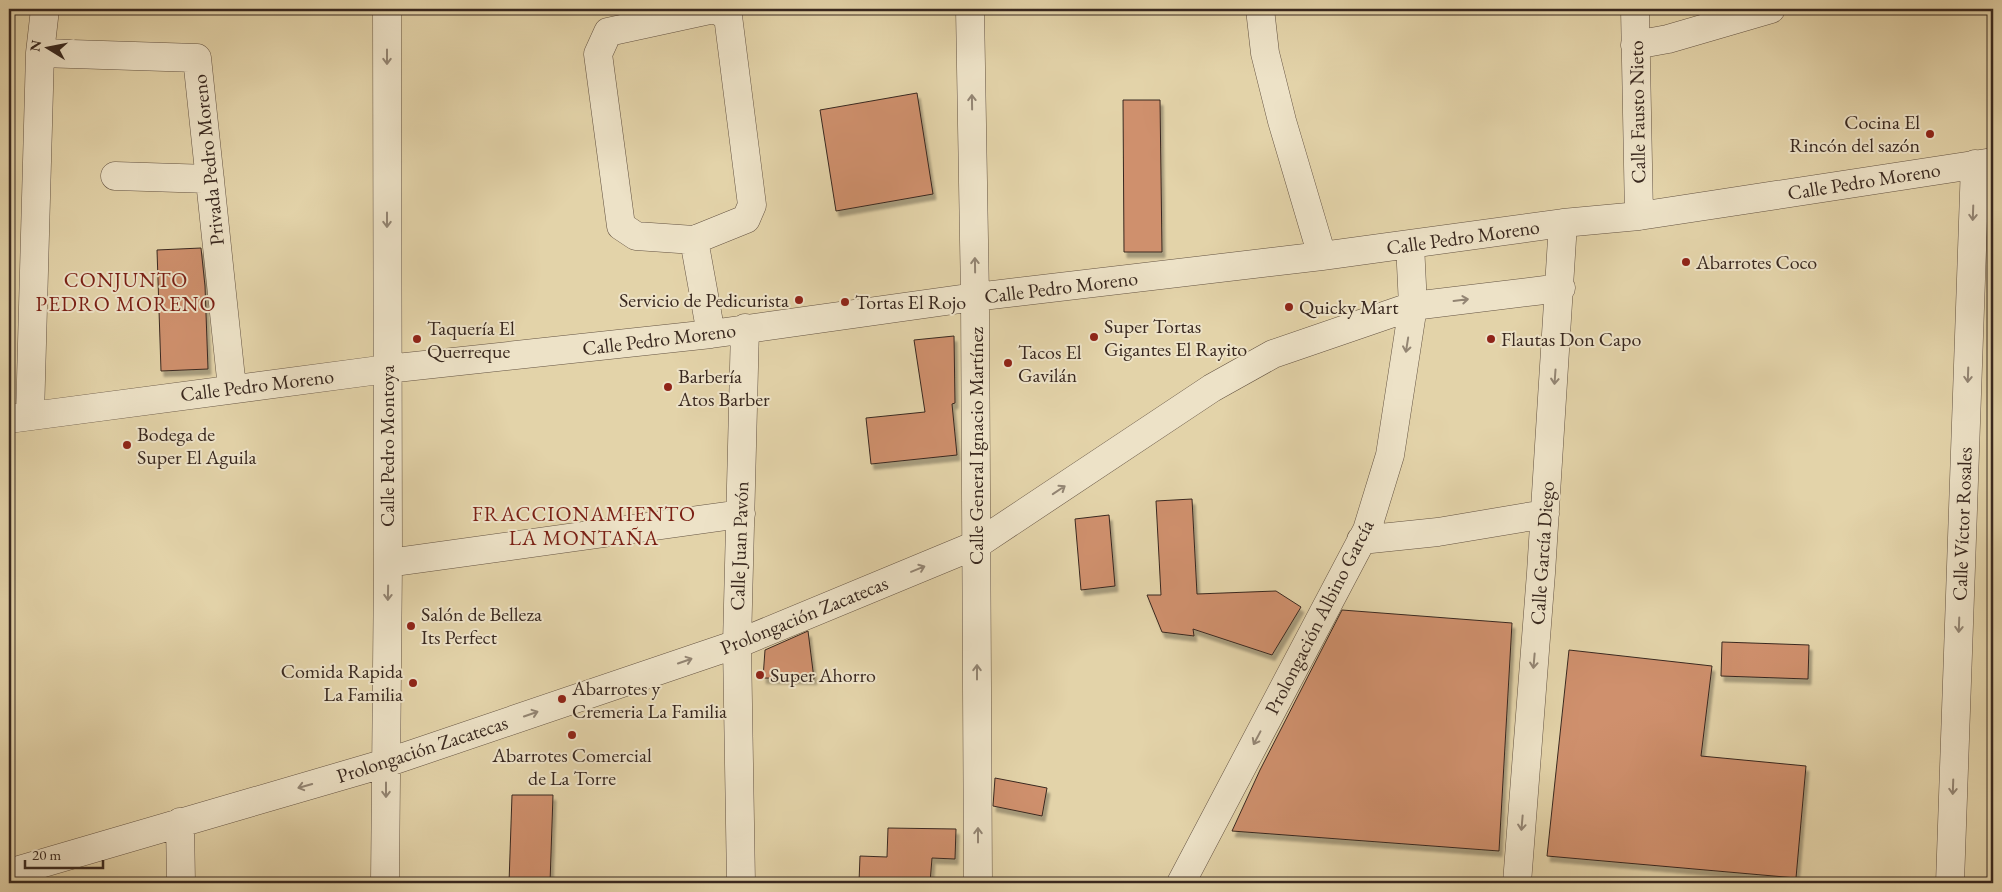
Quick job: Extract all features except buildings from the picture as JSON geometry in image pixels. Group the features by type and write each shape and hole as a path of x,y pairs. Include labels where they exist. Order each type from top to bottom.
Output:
{"street":[{"path":"19,417 40,53 45,9"},
{"name":"Calle Pedro Montoya","path":"385,883 388,564 387,9"},
{"path":"714,9 728,16 752,205 746,219 694,240 636,236 621,226 598,54 608,32 714,9"},
{"name":"Calle General Ignacio Martínez","path":"970,9 975,298 978,883"},
{"path":"1260,9 1265,53 1282,121 1322,256"},
{"name":"Calle Fausto Nieto","path":"1634,9 1639,216"},
{"path":"1635,45 1668,39 1771,9"},
{"name":"Privada Pedro Moreno","path":"40,53 197,58 232,388"},
{"name":"Calle Pedro Moreno","path":"19,417 387,369 711,334 975,298 1322,256 1563,223 1639,216 1984,163"},
{"name":"Calle Víctor Rosales","path":"1950,883 1984,163"},
{"path":"116,176 210,180"},
{"name":"Calle García Diego","path":"1517,883 1545,514 1563,223"},
{"path":"694,240 711,334"},
{"name":"Prolongación Albino García","path":"1181,883 1366,530 1390,455 1413,306 1410,244"},
{"name":"Prolongación Zacatecas","path":"9,873 386,763 737,644 976,545 1212,388 1264,359 1413,306 1560,288"},
{"name":"Calle Juan Pavón","path":"741,883 737,644 745,328"},
{"path":"388,564 741,514"},
{"path":"1361,540 1438,532 1545,514"},
{"path":"180,822 181,883"}],"place":[{"name":"Cocina El Rincón del sazón","path":"1930,134"},
{"name":"Abarrotes Coco","path":"1686,262"},
{"name":"Servicio de Pedicurista","path":"799,300"},
{"name":"Tortas El Rojo","path":"845,302"},
{"name":"Quicky Mart","path":"1289,307"},
{"name":"Super Tortas Gigantes El Rayito","path":"1094,337"},
{"name":"Taquería El Querreque","path":"417,339"},
{"name":"Flautas Don Capo","path":"1491,339"},
{"name":"Tacos El Gavilán","path":"1008,363"},
{"name":"Barbería Atos Barber","path":"668,387"},
{"name":"Bodega de Super El Aguila","path":"127,445"},
{"name":"Salón de Belleza Its Perfect","path":"411,626"},
{"name":"Super Ahorro","path":"760,675"},
{"name":"Comida Rapida La Familia","path":"413,683"},
{"name":"Abarrotes y Cremeria La Familia","path":"562,699"},
{"name":"Abarrotes Comercial de La Torre","path":"572,735"}],"district":[{"name":"CONJUNTO PEDRO MORENO","path":"126,292"},
{"name":"FRACCIONAMIENTO LA MONTAÑA","path":"584,526"}]}
